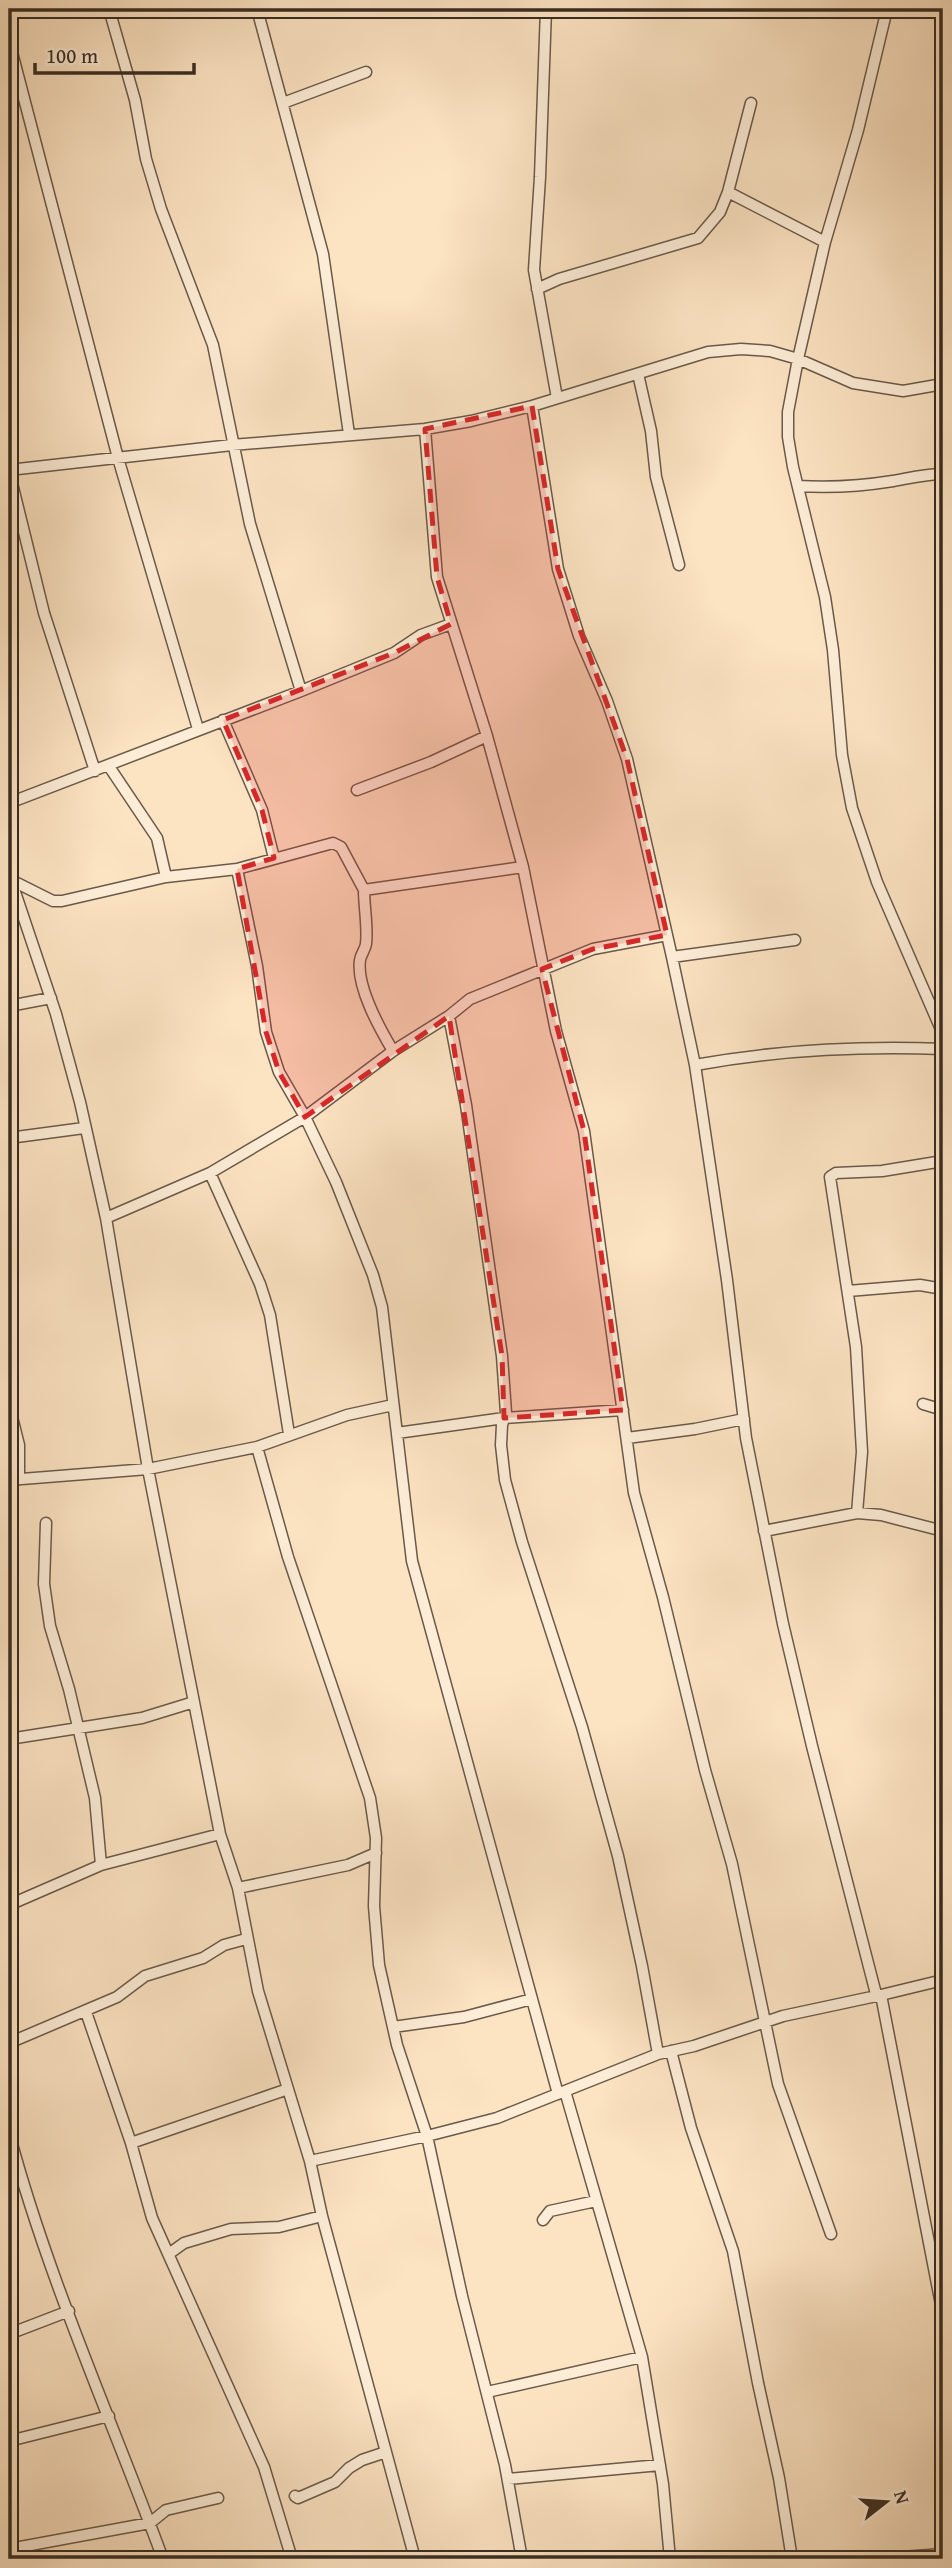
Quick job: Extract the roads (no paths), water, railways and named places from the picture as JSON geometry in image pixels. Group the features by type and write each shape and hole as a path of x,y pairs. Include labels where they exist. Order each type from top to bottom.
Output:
{"street":[{"path":"109,9 135,100 146,159 161,209 213,345 250,524 300,691"},
{"path":"257,9 323,254 349,434"},
{"path":"546,9 534,270 558,398"},
{"path":"887,9 858,130 825,242 798,359 788,412 788,437 825,597 842,755 852,808 877,882 943,1034"},
{"path":"9,41 118,458 198,729"},
{"path":"283,103 366,72"},
{"path":"537,289 559,279 698,238 720,212 729,192 751,103"},
{"path":"729,192 825,242"},
{"path":"95,771 44,613 9,470 232,445 425,429 532,406 708,352 741,349 770,351 798,359 853,383 903,391 943,384"},
{"path":"638,374 651,431 656,477 679,565"},
{"path":"532,406 558,569 579,636 607,701 627,758 672,957 695,1065 727,1280 744,1419 764,1531 812,1746 878,1994 943,2312"},
{"path":"425,429 437,577 487,736 523,867 556,1031 584,1131 634,1493 732,1864 778,2084 831,2234"},
{"path":"798,486 842,486 943,474"},
{"path":"9,803 394,653 421,635 451,624"},
{"path":"223,720 262,810 274,859"},
{"path":"357,790 431,762 487,736"},
{"path":"108,765 157,838 166,877"},
{"path":"10,877 53,901 62,901 166,877 237,869 338,844 363,890 366,936 360,960 362,978 369,1003 393,1051"},
{"path":"363,890 523,867"},
{"path":"237,869 257,966 266,1032 279,1072 305,1117 336,1182 373,1275 384,1319 391,1367 393,1405 412,1561 532,1999 642,2357 660,2465 670,2559"},
{"path":"10,877 51,998 80,1102 106,1218 148,1469 220,1834 237,1888 258,1991 310,2161 322,2216 415,2559"},
{"path":"106,1218 210,1173 305,1117 393,1051 449,1016 470,999 593,949 667,935"},
{"path":"672,957 795,940"},
{"path":"9,1006 51,998"},
{"path":"449,1016 466,1105 502,1356 506,1413 501,1445 505,1480 522,1542 582,1727 618,1856 658,2054"},
{"path":"695,1065 736,1057 824,1049 943,1049"},
{"path":"9,1138 84,1128"},
{"path":"857,1513 862,1452 856,1348 830,1179 835,1172 882,1171 943,1161"},
{"path":"210,1173 260,1284 270,1315 289,1434"},
{"path":"848,1292 920,1285 943,1289"},
{"path":"923,1404 943,1410"},
{"path":"9,1405 19,1445 14,1479 148,1469 257,1447 347,1415 393,1405"},
{"path":"397,1433 505,1418 623,1410"},
{"path":"627,1438 744,1419"},
{"path":"257,1447 288,1557 369,1798 376,1853 374,1906 379,1965 393,2027 427,2136 459,2283 508,2479 522,2559"},
{"path":"764,1531 857,1513 881,1515 943,1531"},
{"path":"46,1523 44,1584 50,1626 79,1727 95,1798 101,1865"},
{"path":"9,1739 142,1718 194,1702"},
{"path":"9,1905 101,1865 220,1834"},
{"path":"237,1888 348,1865 376,1853"},
{"path":"9,2043 117,1997 145,1976 203,1958 224,1945 246,1939"},
{"path":"310,2161 497,2118 658,2054 766,2021 943,1980"},
{"path":"393,2027 464,2017 532,1999"},
{"path":"86,2012 131,2143 152,2218 264,2467 292,2559"},
{"path":"671,2051 691,2128 733,2251 779,2477 792,2559"},
{"path":"131,2143 288,2089"},
{"path":"9,2133 29,2204 163,2559"},
{"path":"543,2220 550,2211 596,2201"},
{"path":"170,2253 184,2243 231,2229 279,2227 322,2216"},
{"path":"9,2334 69,2311"},
{"path":"487,2392 642,2357"},
{"path":"9,2441 109,2416"},
{"path":"295,2496 298,2498 326,2487 362,2460 386,2452"},
{"path":"508,2479 660,2465"},
{"path":"9,2549 150,2523 166,2510 218,2498"},
{"path":"874,2559 943,2554"}]}
